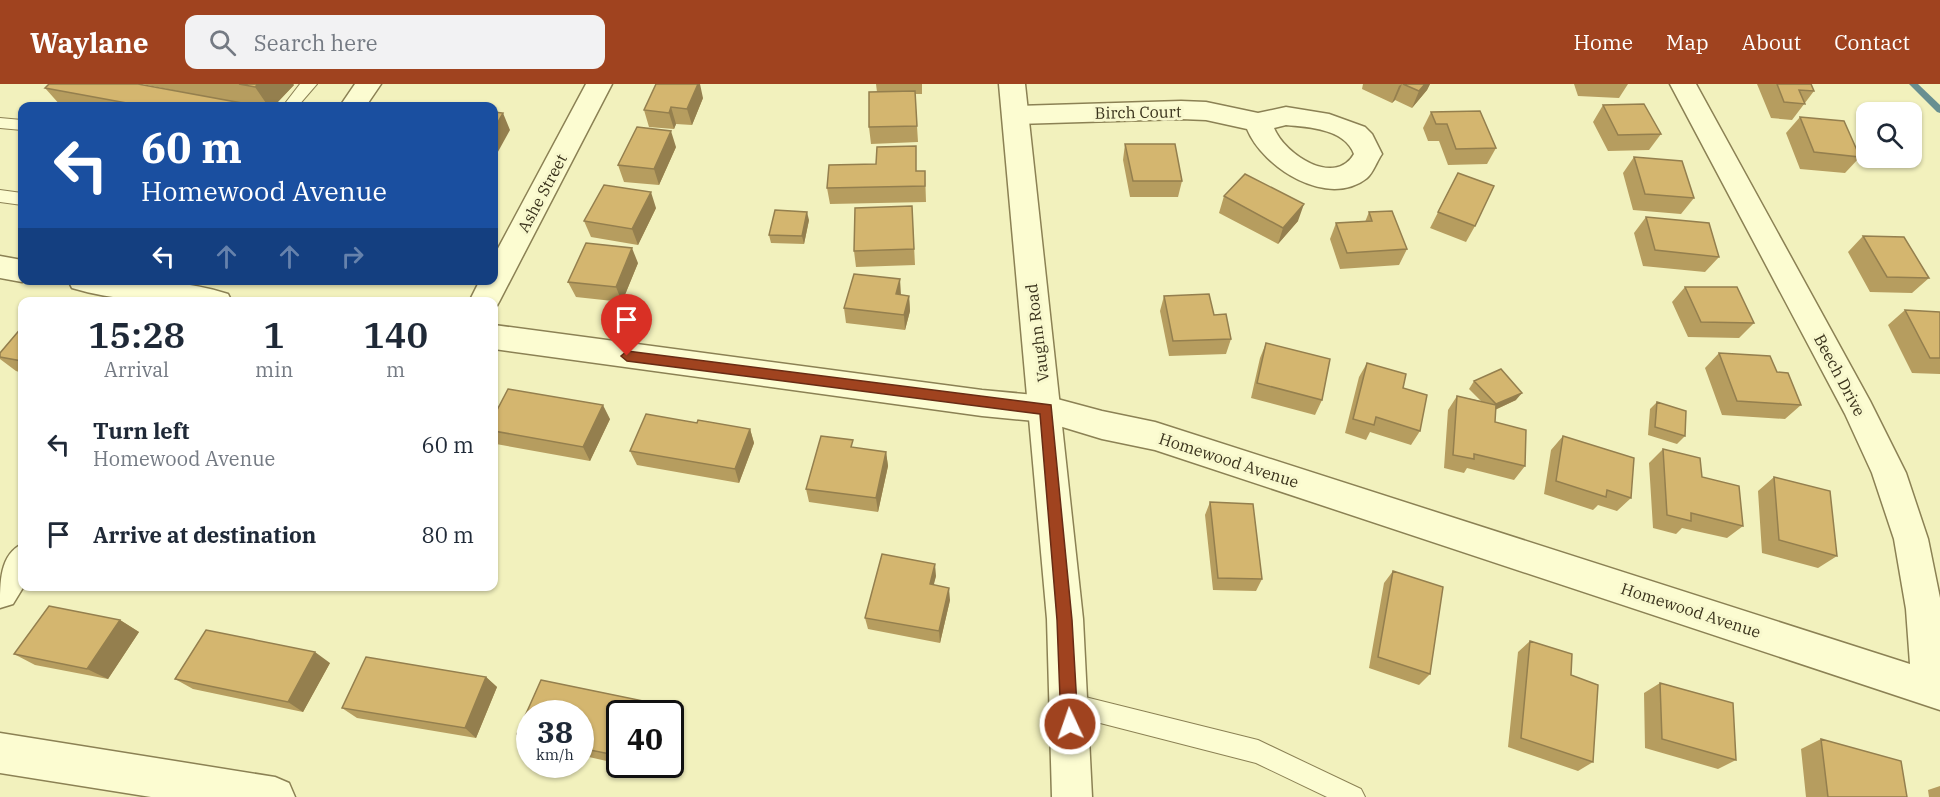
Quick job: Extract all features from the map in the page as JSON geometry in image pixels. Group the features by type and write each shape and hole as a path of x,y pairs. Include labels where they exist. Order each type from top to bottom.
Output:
{"street":[{"path":"355,102 368,84"},
{"name":"Ashe Street","path":"498,275 599,84"},
{"name":"Vaughn Road","path":"1012,84 1017,115 1032,297 1046,409 1065,620 1072,797"},
{"name":"Beech Drive","path":"1683,84 1859,410 1889,472 1911,539 1924,609 1935,691"},
{"name":"Birch Court","path":"1017,115 1181,110 1206,111 1258,122"},
{"path":"0,267 18,270"},
{"path":"123,285 214,296"},
{"name":"Homewood Avenue","path":"498,338 970,401 1046,409 1102,425 1155,436 1935,691"},
{"path":"0,592 18,566"},
{"path":"0,753 275,797"}],"lane":[{"path":"293,102 309,84"},
{"path":"0,123 18,125"},
{"path":"0,196 18,198"},
{"path":"1069,704 1258,752 1353,797"}],"building":[{"path":"49,84 138,84 236,102 121,102 45,88"},
{"path":"239,84 258,84 255,87"},
{"path":"656,84 698,84 687,109 671,107 669,113 644,110"},
{"path":"1403,84 1425,84 1419,91"},
{"path":"1777,84 1811,84 1814,91 1799,90 1805,104 1784,102"},
{"path":"915,91 917,126 869,127 869,92"},
{"path":"1644,104 1661,134 1618,135 1603,105"},
{"path":"1480,111 1496,148 1456,149 1447,124 1436,124 1431,112"},
{"path":"498,112 503,113 498,122"},
{"path":"1800,117 1844,121 1856,148 1856,157 1814,152"},
{"path":"637,127 671,131 654,169 618,165"},
{"path":"1125,144 1175,144 1182,181 1133,181"},
{"path":"916,146 916,171 925,171 925,186 827,188 829,165 876,164 877,147"},
{"path":"1634,157 1682,161 1694,198 1645,194"},
{"path":"1458,173 1494,186 1475,226 1438,212"},
{"path":"1245,174 1304,204 1283,228 1224,196"},
{"path":"604,185 651,192 632,229 584,221"},
{"path":"912,206 914,249 854,251 855,208"},
{"path":"775,210 807,212 802,236 769,235"},
{"path":"1392,211 1407,249 1347,253 1336,223 1372,221 1369,212"},
{"path":"1646,217 1709,223 1719,257 1655,250"},
{"path":"1863,236 1904,237 1929,278 1887,277"},
{"path":"586,243 632,248 616,287 568,282"},
{"path":"854,274 900,279 896,294 909,296 904,315 844,308"},
{"path":"1685,287 1737,287 1754,323 1701,322"},
{"path":"1209,294 1214,315 1226,314 1231,339 1173,341 1164,296"},
{"path":"1905,310 1940,312 1940,358 1930,358"},
{"path":"18,332 18,360 0,357 0,353"},
{"path":"1266,343 1330,359 1322,400 1257,383"},
{"path":"1719,353 1770,356 1777,372 1788,373 1801,405 1737,401"},
{"path":"1367,363 1406,374 1403,388 1427,395 1420,431 1376,417 1374,425 1353,419"},
{"path":"1501,369 1522,393 1496,404 1474,381"},
{"path":"508,389 603,405 583,447 498,432 498,408"},
{"path":"1457,396 1496,405 1495,422 1526,430 1525,466 1474,454 1474,459 1453,455"},
{"path":"1657,402 1686,411 1685,436 1655,427"},
{"path":"646,414 750,429 735,469 630,451"},
{"path":"821,436 853,440 851,447 886,452 876,498 806,489"},
{"path":"1563,436 1634,458 1631,498 1607,490 1606,497 1556,481"},
{"path":"1663,449 1700,458 1702,477 1739,486 1743,526 1691,513 1691,521 1667,515"},
{"path":"1774,477 1830,491 1837,556 1779,540"},
{"path":"1210,502 1253,504 1262,579 1218,578"},
{"path":"882,554 935,564 930,584 949,588 939,631 865,618"},
{"path":"1393,571 1443,587 1430,674 1378,657"},
{"path":"49,606 120,620 87,669 14,654"},
{"path":"206,630 315,652 288,702 175,679"},
{"path":"1530,641 1572,654 1571,675 1598,685 1593,762 1521,738"},
{"path":"366,657 486,677 465,728 342,708"},
{"path":"541,680 638,700 606,700 606,753 594,751 594,700 532,700"},
{"path":"1660,683 1733,703 1736,760 1662,739"},
{"path":"1821,739 1901,761 1907,797 1828,797"}],"waterway":[{"path":"1913,84 1940,110"}],"route":[{"path":"627,356 982,403 1046,409 1065,620 1070,724"}]}
